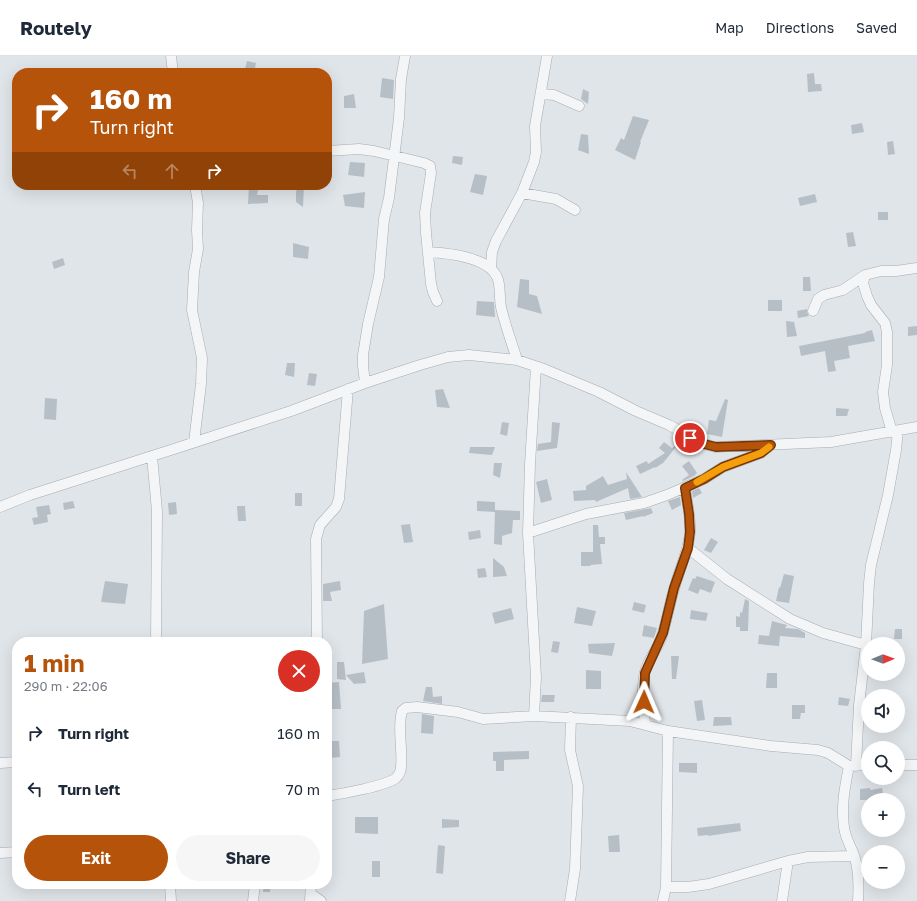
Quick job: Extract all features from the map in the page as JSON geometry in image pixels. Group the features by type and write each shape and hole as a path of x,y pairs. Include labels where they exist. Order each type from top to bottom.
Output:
{"street":[{"path":"171,56 172,68"},
{"path":"365,383 363,355 368,324 379,277 384,220 389,198 393,156 399,118 401,78 405,56"},
{"path":"491,269 492,252 496,241 522,193 529,177 536,152 535,126 547,56"},
{"path":"541,94 554,95 579,106"},
{"path":"332,151 374,151 428,164 431,169 425,213 433,292 437,300"},
{"path":"194,442 201,384 202,358 192,310 194,272 198,249 196,230 198,203 196,190"},
{"path":"522,193 556,199 575,210"},
{"path":"428,252 468,258 491,269 497,276 501,307 517,360"},
{"path":"813,311 818,299 824,295 843,290 865,275 881,270 896,271 917,268"},
{"path":"865,275 863,283 866,296 885,323 887,332 887,365 883,392 885,408 895,432 896,450 888,496 871,565 866,637"},
{"path":"0,507 30,495 291,410 420,365 448,357 469,355 517,360 536,367 599,392 636,411 669,425 704,444 716,447 831,442 917,427"},
{"path":"534,716 536,677 528,532 530,464 536,367"},
{"path":"317,637 316,539 320,525 336,507 339,499 348,389"},
{"path":"528,532 586,514 644,503 685,488 704,479 723,467 761,453 771,445"},
{"path":"152,456 157,511 156,637"},
{"path":"644,724 645,673 662,636 671,606 674,588 688,548 690,532 685,488"},
{"path":"688,548 727,579 790,620 824,633 861,644"},
{"path":"858,901 857,869 854,856 846,837 843,815 844,792 853,766 862,681"},
{"path":"332,795 365,789 390,781 396,777 401,766 402,711 406,708 417,707 458,712 483,719 534,716 630,721 668,731 771,746 818,750 828,753 853,766 861,765"},
{"path":"570,901 575,869 578,786 570,750 571,717"},
{"path":"662,901 666,887 668,731"},
{"path":"0,763 12,762"},
{"path":"905,765 917,765"},
{"path":"0,853 12,852"},
{"path":"666,887 688,887 709,884 788,861 808,857 854,856"},
{"path":"782,901 788,861"},
{"path":"170,889 171,901"},
{"path":"253,901 254,889"},
{"path":"311,893 321,901"}],"building":[{"path":"247,61 256,63 255,68 245,68"},
{"path":"814,73 815,84 821,84 822,91 808,92 807,74"},
{"path":"382,78 394,80 393,99 380,97"},
{"path":"583,89 589,92 588,104 581,99"},
{"path":"354,94 356,108 344,108 344,96"},
{"path":"633,116 649,120 640,142 635,160 615,150 621,138 624,140"},
{"path":"862,123 864,132 852,134 851,125"},
{"path":"581,134 588,135 589,154 578,150"},
{"path":"893,141 895,154 888,155 887,142"},
{"path":"453,156 463,157 462,165 452,163"},
{"path":"350,162 365,163 364,177 348,175"},
{"path":"475,174 487,176 483,195 470,192"},
{"path":"249,190 258,190 257,195 268,195 268,203 248,204"},
{"path":"297,190 304,190 303,207 296,202"},
{"path":"365,192 364,208 345,206 343,195"},
{"path":"815,194 817,202 800,206 798,198"},
{"path":"878,212 888,212 888,220 878,220"},
{"path":"853,232 856,246 848,247 846,233"},
{"path":"293,243 309,247 308,259 293,257"},
{"path":"63,258 65,265 54,269 52,262"},
{"path":"803,277 810,277 811,291 803,291"},
{"path":"520,279 529,280 529,294 537,296 542,314 517,307"},
{"path":"768,300 782,300 782,311 768,311"},
{"path":"477,301 494,302 495,317 476,315"},
{"path":"807,309 809,316 798,318 797,311"},
{"path":"786,321 794,322 797,336 787,337"},
{"path":"917,326 917,335 908,336 908,327"},
{"path":"872,330 875,341 848,346 850,358 834,361 836,371 828,372 825,351 801,356 799,346 865,333"},
{"path":"287,363 295,363 294,377 285,375"},
{"path":"309,373 317,374 315,386 307,385"},
{"path":"443,389 450,408 437,407 435,390"},
{"path":"45,398 57,399 56,420 44,419"},
{"path":"725,399 728,400 722,437 707,434 709,420 716,421"},
{"path":"836,408 849,409 847,416 836,416"},
{"path":"502,422 509,423 507,436 500,434"},
{"path":"552,422 560,423 557,448 537,451 538,444 551,442"},
{"path":"664,442 672,448 675,446 676,447 663,463 640,474 636,466 647,461 648,464 665,453 659,448"},
{"path":"470,447 495,447 492,455 469,453"},
{"path":"689,461 697,473 683,481 682,480 689,475 682,466"},
{"path":"494,463 502,463 500,478 493,475"},
{"path":"626,472 642,497 630,499 628,488 596,502 595,500 574,501 573,491 586,490 586,486 603,476 608,485 627,479"},
{"path":"547,479 552,500 541,503 536,482"},
{"path":"699,488 702,493 693,498 692,491"},
{"path":"295,493 302,493 302,506 295,506"},
{"path":"680,497 681,505 672,510 668,501"},
{"path":"73,501 75,508 64,510 63,503"},
{"path":"477,501 495,502 495,512 477,511"},
{"path":"176,502 177,514 169,515 168,503"},
{"path":"49,505 51,514 47,515 48,522 34,525 32,518 38,517 36,507"},
{"path":"237,506 245,506 246,521 238,521"},
{"path":"651,508 653,513 643,517 626,520 624,513"},
{"path":"495,510 520,511 520,520 513,520 512,533 502,536 502,545 494,544"},
{"path":"410,524 413,542 404,543 401,525"},
{"path":"593,525 598,525 599,537 605,537 605,544 600,544 602,564 581,566 581,552 593,552"},
{"path":"480,530 481,538 469,540 468,532"},
{"path":"711,538 718,542 711,553 704,550"},
{"path":"493,558 504,567 507,576 493,577"},
{"path":"485,568 487,577 478,578 477,569"},
{"path":"784,574 794,576 789,603 776,601"},
{"path":"697,576 715,582 711,593 700,589 698,594 688,590 693,578 695,579"},
{"path":"105,581 128,584 125,604 101,602"},
{"path":"340,581 341,590 330,592 332,601 323,601 323,584"},
{"path":"745,599 749,601 748,631 740,631 740,627 736,627 736,616 740,617 740,612 742,613"},
{"path":"634,602 646,605 644,613 632,610"},
{"path":"384,604 388,659 362,664 364,611"},
{"path":"577,607 596,611 592,626 574,623"},
{"path":"511,608 514,619 495,624 492,613"},
{"path":"691,610 708,613 706,621 690,619"},
{"path":"772,621 787,625 785,628 798,629 805,633 805,638 780,636 779,646 758,644 759,635 769,636"},
{"path":"644,625 657,628 654,638 642,636"},
{"path":"895,629 902,629 902,637 894,637"},
{"path":"553,641 560,642 558,653 551,652"},
{"path":"615,643 612,656 589,653 588,644"},
{"path":"671,656 679,656 676,679 672,679"},
{"path":"337,662 344,662 346,680 337,679"},
{"path":"586,670 601,671 601,689 586,689"},
{"path":"364,672 366,683 354,684 346,675"},
{"path":"767,673 777,673 777,688 766,688"},
{"path":"339,682 341,709 332,709 332,683"},
{"path":"426,687 432,687 433,697 442,696 442,704 423,701"},
{"path":"542,695 555,695 554,702 541,702"},
{"path":"839,697 850,699 848,706 838,705"},
{"path":"702,700 705,720 697,721 694,701"},
{"path":"792,705 805,705 805,713 801,713 800,719 792,719"},
{"path":"422,714 434,716 433,734 421,733"},
{"path":"714,717 731,717 732,725 713,726"},
{"path":"332,741 339,741 340,757 332,758"},
{"path":"529,751 529,759 504,760 504,771 496,771 496,761 493,761 493,752"},
{"path":"679,763 697,763 697,773 679,772"},
{"path":"870,788 870,790 882,788 883,793 861,793 860,800 860,789"},
{"path":"355,817 378,817 378,834 355,833"},
{"path":"442,819 459,820 459,827 442,828"},
{"path":"740,823 741,831 698,836 697,828"},
{"path":"619,835 620,852 609,852 608,836"},
{"path":"438,845 445,846 443,874 436,873"},
{"path":"372,861 380,861 380,877 372,877"},
{"path":"263,889 270,889 270,892 263,892"}],"slow traffic":[{"path":"697,482 723,467 761,453 769,447"}],"route":[{"path":"644,702 645,673 660,642 671,606 674,588 688,548 690,532 685,488 704,479 723,467 761,453 771,445 716,447 690,438"}]}
